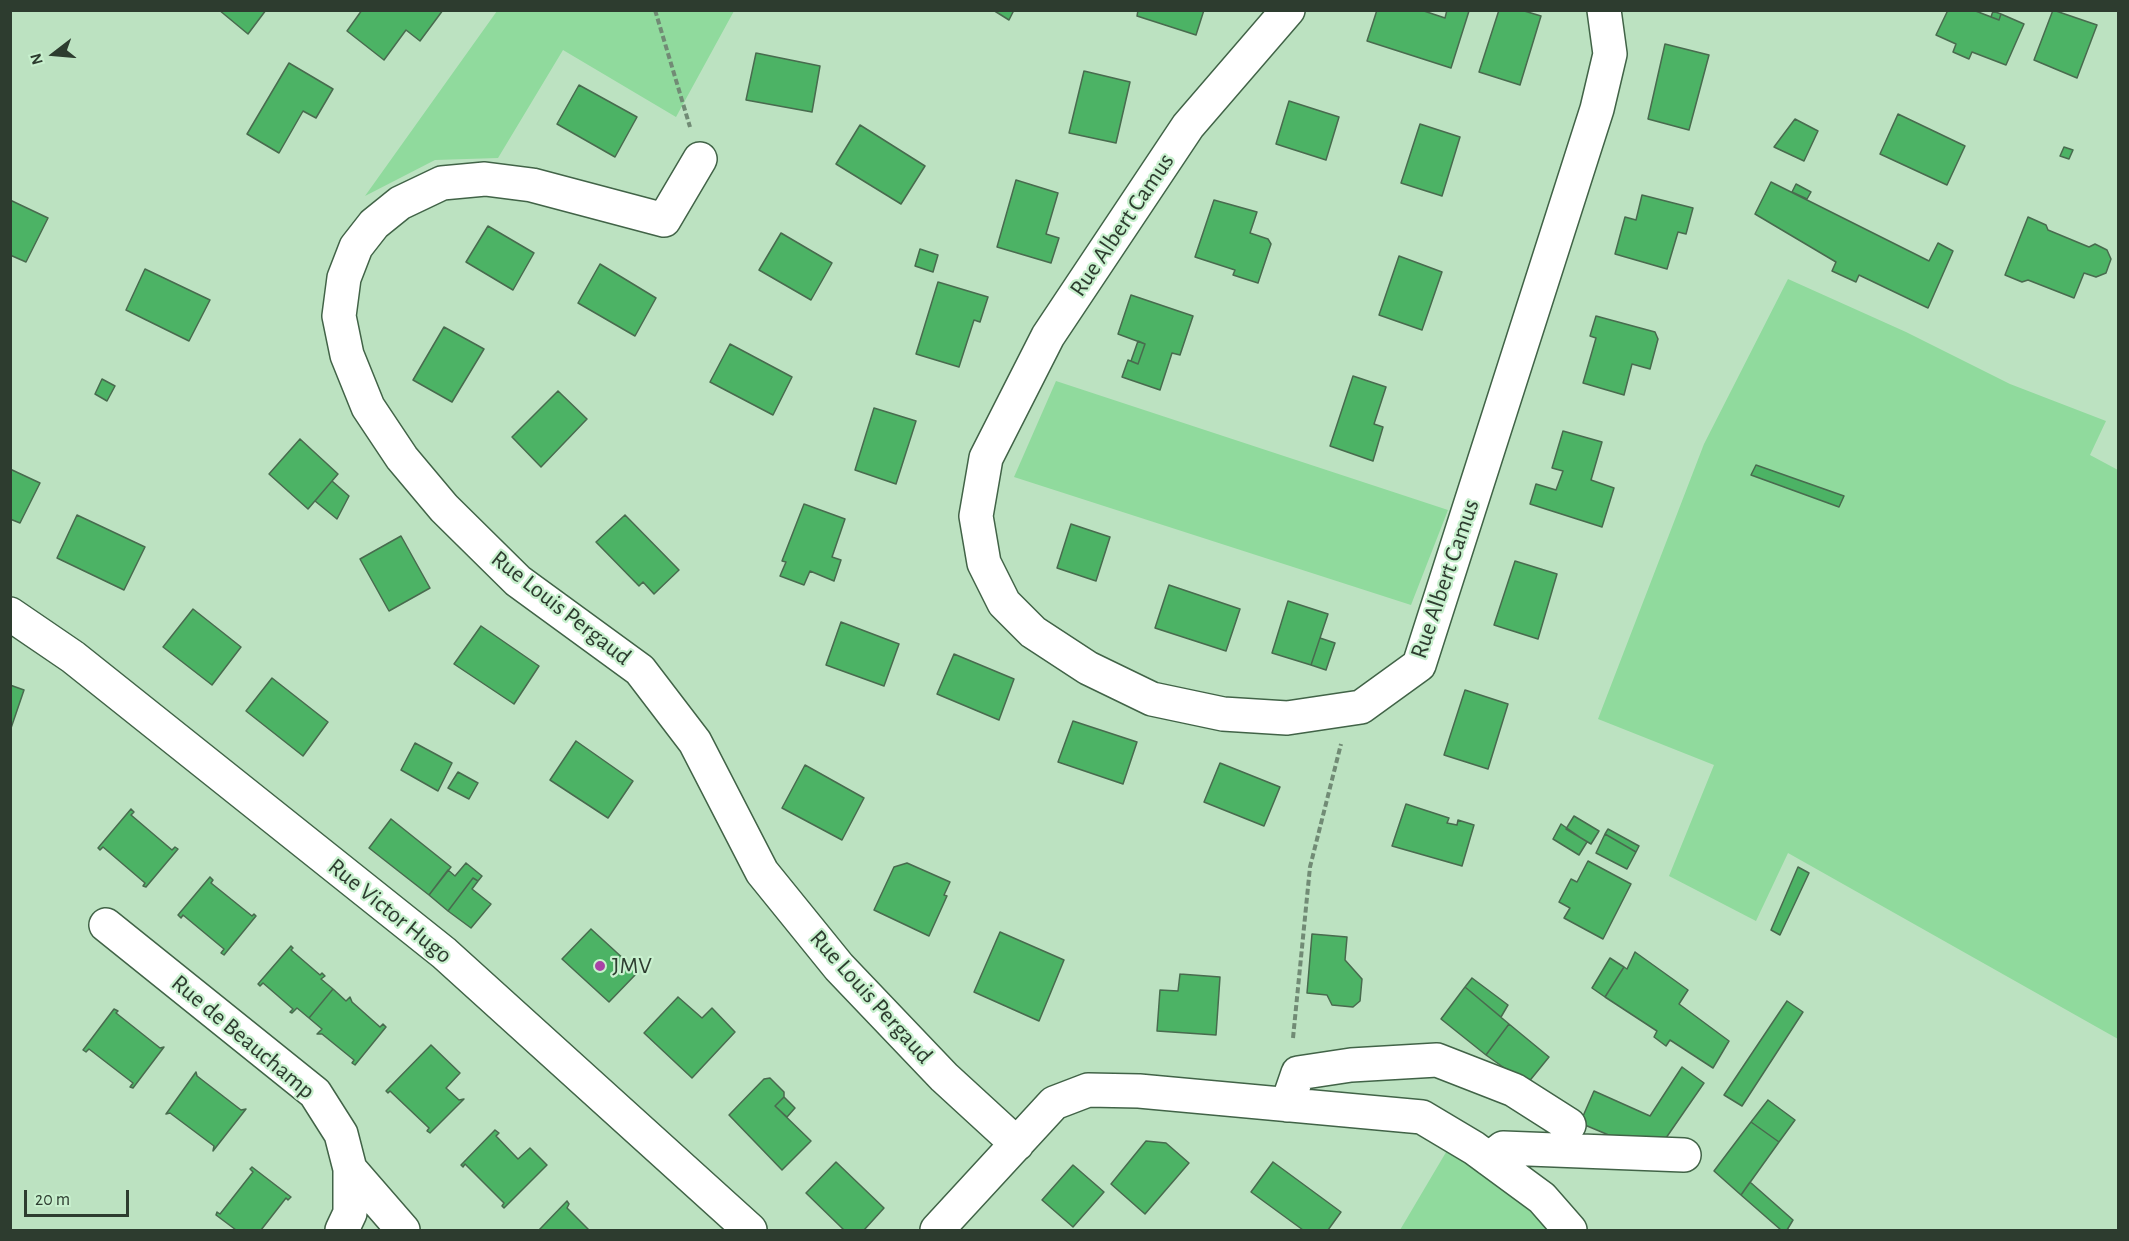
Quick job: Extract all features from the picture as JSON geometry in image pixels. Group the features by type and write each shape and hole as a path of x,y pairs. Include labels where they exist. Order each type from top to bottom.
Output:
{"street":[{"name":"Rue Albert Camus","path":"1288,10 1188,126 1048,336 986,458 976,516 984,563 1004,603 1034,632 1088,668 1152,699 1223,714 1287,718 1361,707 1419,665 1597,109 1610,54 1604,10"},
{"name":"Rue Louis Pergaud","path":"700,159 664,220 532,185 485,178 442,183 400,203 374,224 356,247 344,278 339,316 347,355 368,407 402,458 437,500 518,581 640,670 694,742 762,872 839,967 944,1077 1017,1144"},
{"name":"Rue Victor Hugo","path":"10,614 73,657 444,952 750,1230"},
{"name":"Rue de Beauchamp","path":"106,925 315,1093 341,1134 350,1169 350,1213 342,1230"},
{"path":"1287,1104 1298,1073 1352,1065 1437,1060 1514,1090 1569,1125"},
{"path":"937,1230 1054,1103 1088,1090 1139,1091 1422,1117 1489,1159 1542,1198 1570,1230"},
{"path":"1489,1159 1503,1148 1684,1155"},
{"name":"Rue de Beauchamp","path":"350,1169 403,1230"}],"path":[{"path":"655,10 700,159"},
{"path":"1292,1047 1310,867 1350,709"}],"green space":[{"path":"497,11 734,11 676,117 563,50 498,158 435,160 365,196"},
{"path":"1788,279 1906,332 2010,384 2106,421 2090,455 2118,470 2118,1039 1788,853 1756,921 1669,876 1714,765 1598,719 1704,444"},
{"path":"1056,381 1448,510 1411,605 1014,477"},
{"path":"1455,1137 1571,1230 1400,1230"}],"building":[{"path":"219,10 266,10 248,34"},
{"path":"362,10 443,10 420,41 406,30 384,60 347,31"},
{"path":"993,10 1014,10 1009,20"},
{"path":"1138,10 1204,10 1196,35 1137,16"},
{"path":"1377,10 1421,10 1445,18 1447,10 1469,11 1451,68 1367,41"},
{"path":"1499,10 1521,10 1541,16 1520,85 1479,72"},
{"path":"1948,10 1973,10 1999,20 2001,14 2024,24 2006,65 1972,52 1969,59 1953,52 1956,44 1936,35"},
{"path":"2053,10 2097,25 2077,78 2034,60"},
{"path":"1993,11 2001,14 1999,20 1991,17"},
{"path":"1665,44 1709,55 1689,130 1648,119"},
{"path":"756,53 820,66 812,112 746,100"},
{"path":"289,63 333,89 316,118 303,111 279,153 247,134"},
{"path":"1084,71 1130,82 1116,143 1069,133"},
{"path":"579,85 637,117 615,157 557,124"},
{"path":"1289,101 1339,117 1326,160 1276,144"},
{"path":"1898,114 1965,146 1947,185 1880,154"},
{"path":"1795,119 1818,131 1804,161 1774,147"},
{"path":"1420,124 1460,137 1442,196 1401,183"},
{"path":"860,125 925,166 901,204 836,164"},
{"path":"2064,147 2073,150 2069,159 2060,156"},
{"path":"1016,180 1058,193 1046,234 1059,238 1051,263 997,247"},
{"path":"1771,182 1929,261 1938,243 1953,251 1928,308 1859,275 1856,282 1832,271 1836,262 1755,214"},
{"path":"1796,184 1811,192 1807,199 1792,192"},
{"path":"1642,195 1693,208 1686,234 1678,232 1667,269 1615,254 1625,217 1636,220"},
{"path":"10,200 48,218 26,262 10,255"},
{"path":"1214,200 1257,212 1250,233 1268,239 1271,244 1258,283 1233,275 1235,270 1195,257"},
{"path":"2028,217 2046,225 2048,230 2089,247 2095,244 2107,250 2111,259 2106,273 2096,277 2084,273 2074,298 2028,280 2022,282 2005,275"},
{"path":"488,226 534,253 513,290 466,262"},
{"path":"781,233 832,263 811,300 759,270"},
{"path":"920,249 938,255 933,272 915,266"},
{"path":"1399,256 1442,272 1422,330 1379,315"},
{"path":"600,264 656,298 635,336 578,303"},
{"path":"145,269 210,300 189,341 126,310"},
{"path":"938,282 988,297 980,322 974,320 959,367 916,354"},
{"path":"1131,295 1193,316 1180,355 1172,353 1160,390 1122,377 1128,360 1138,364 1145,344 1118,334"},
{"path":"1596,316 1655,332 1658,339 1650,369 1632,364 1624,395 1583,383 1596,338 1590,336"},
{"path":"444,327 484,349 452,402 413,380"},
{"path":"1138,341 1145,344 1138,364 1131,361"},
{"path":"730,344 792,377 773,415 710,382"},
{"path":"1353,376 1386,387 1374,424 1383,427 1373,461 1330,446"},
{"path":"102,379 115,386 107,401 95,394"},
{"path":"558,391 587,419 541,467 512,437"},
{"path":"874,408 916,421 896,484 855,470"},
{"path":"1563,431 1602,442 1591,480 1614,488 1602,527 1530,504 1536,484 1556,490 1563,471 1552,468"},
{"path":"300,439 338,474 308,509 269,474"},
{"path":"1756,465 1844,496 1839,507 1751,475"},
{"path":"10,469 40,483 20,523 10,519"},
{"path":"332,481 349,496 337,519 315,501"},
{"path":"804,504 845,519 832,557 841,560 834,581 810,571 804,585 780,576 786,562 782,561"},
{"path":"77,515 145,547 124,590 57,558"},
{"path":"625,515 679,570 654,594 643,582 639,586 596,542"},
{"path":"1071,524 1110,537 1096,581 1057,568"},
{"path":"401,536 430,588 389,611 360,559"},
{"path":"1515,561 1557,574 1538,639 1494,625"},
{"path":"1169,585 1240,609 1226,651 1155,628"},
{"path":"1288,601 1328,614 1311,665 1272,653"},
{"path":"193,609 241,647 212,685 163,647"},
{"path":"841,622 899,644 884,686 826,665"},
{"path":"481,626 539,666 514,704 454,664"},
{"path":"1320,638 1335,643 1326,670 1311,665"},
{"path":"954,654 1014,679 999,720 937,694"},
{"path":"272,678 328,722 303,756 246,711"},
{"path":"10,685 24,690 10,731"},
{"path":"1465,690 1508,704 1488,769 1444,755"},
{"path":"1073,721 1137,742 1123,784 1058,762"},
{"path":"576,741 633,781 608,818 550,780"},
{"path":"415,743 452,763 438,791 401,770"},
{"path":"1220,763 1280,787 1264,826 1204,802"},
{"path":"805,765 864,798 842,840 782,808"},
{"path":"458,772 478,783 469,799 448,788"},
{"path":"1406,804 1449,818 1447,823 1457,825 1458,820 1474,825 1462,866 1392,846"},
{"path":"131,809 134,812 131,815 172,850 175,847 178,849 146,887 143,886 145,883 103,847 100,850 98,848"},
{"path":"1574,816 1599,831 1591,844 1566,829"},
{"path":"391,819 451,867 429,895 369,848"},
{"path":"1561,824 1587,842 1579,855 1553,839"},
{"path":"1608,829 1639,846 1636,852 1605,834"},
{"path":"1605,834 1636,852 1627,869 1596,853"},
{"path":"1588,861 1631,884 1603,939 1564,918 1570,908 1559,902 1571,879 1577,882"},
{"path":"466,863 482,876 478,881 473,878 448,911 429,895 448,870 455,876"},
{"path":"907,863 950,882 944,895 947,896 929,936 874,910 894,867"},
{"path":"1798,867 1809,873 1780,935 1771,930"},
{"path":"210,877 213,880 211,883 252,916 254,914 256,916 224,955 221,953 224,949 183,915 181,918 178,915"},
{"path":"473,878 478,881 472,889 491,904 471,928 448,911"},
{"name":"JMV","path":"591,929 638,972 609,1002 562,959"},
{"path":"1000,932 1064,960 1039,1021 974,992"},
{"path":"1312,934 1347,937 1345,960 1362,979 1360,1001 1353,1007 1332,1005 1327,995 1307,993"},
{"path":"291,946 293,948 291,950 320,975 322,973 325,976 321,979 333,989 309,1018 297,1008 292,1013 290,1012 293,1009 263,983 260,986 258,984"},
{"path":"1635,952 1688,990 1679,1004 1729,1041 1713,1068 1670,1040 1666,1046 1654,1037 1657,1031 1605,997 1624,967 1627,969"},
{"path":"1610,958 1624,967 1605,997 1592,988"},
{"path":"1180,974 1220,977 1216,1035 1157,1031 1160,990 1178,991"},
{"path":"1472,978 1508,1005 1501,1017 1465,987"},
{"path":"1465,987 1509,1024 1486,1055 1441,1019"},
{"path":"333,989 346,1001 350,997 352,1002 380,1027 383,1024 386,1027 355,1065 352,1063 354,1060 322,1034 317,1034 322,1029 309,1018"},
{"path":"678,997 702,1018 712,1008 735,1032 692,1078 644,1033"},
{"path":"1787,1001 1803,1012 1742,1106 1724,1095"},
{"path":"114,1009 160,1048 164,1047 133,1088 130,1087 133,1083 89,1049 86,1052 83,1050"},
{"path":"1509,1024 1549,1057 1527,1084 1486,1055"},
{"path":"431,1045 460,1073 446,1088 459,1100 464,1099 430,1133 427,1131 429,1128 390,1091 388,1093 386,1091"},
{"path":"1682,1067 1704,1083 1657,1151 1623,1141 1580,1123 1594,1091 1650,1116"},
{"path":"196,1072 197,1076 241,1110 246,1109 213,1151 214,1146 170,1113 166,1114"},
{"path":"770,1078 784,1092 784,1097 775,1106 811,1141 782,1170 729,1115 764,1079"},
{"path":"784,1097 795,1108 787,1117 775,1106"},
{"path":"1768,1100 1795,1120 1779,1142 1751,1122"},
{"path":"1751,1122 1779,1142 1741,1195 1714,1171"},
{"path":"495,1130 499,1133 496,1136 518,1159 530,1148 547,1165 504,1208 502,1206 504,1203 465,1164 463,1167 461,1165"},
{"path":"1146,1141 1166,1143 1189,1163 1145,1214 1111,1184"},
{"path":"836,1162 884,1208 864,1230 844,1230 806,1193"},
{"path":"1273,1162 1341,1212 1328,1230 1303,1230 1251,1192"},
{"path":"1073,1165 1104,1192 1073,1227 1042,1200"},
{"path":"252,1167 291,1197 288,1200 286,1198 261,1230 236,1230 216,1215 217,1212 220,1214 253,1172 250,1169"},
{"path":"1750,1182 1793,1220 1787,1230 1781,1230 1741,1195"},
{"path":"567,1201 569,1204 567,1208 589,1230 539,1230"}],"place":[{"name":"JMV","path":"600,966"}]}
